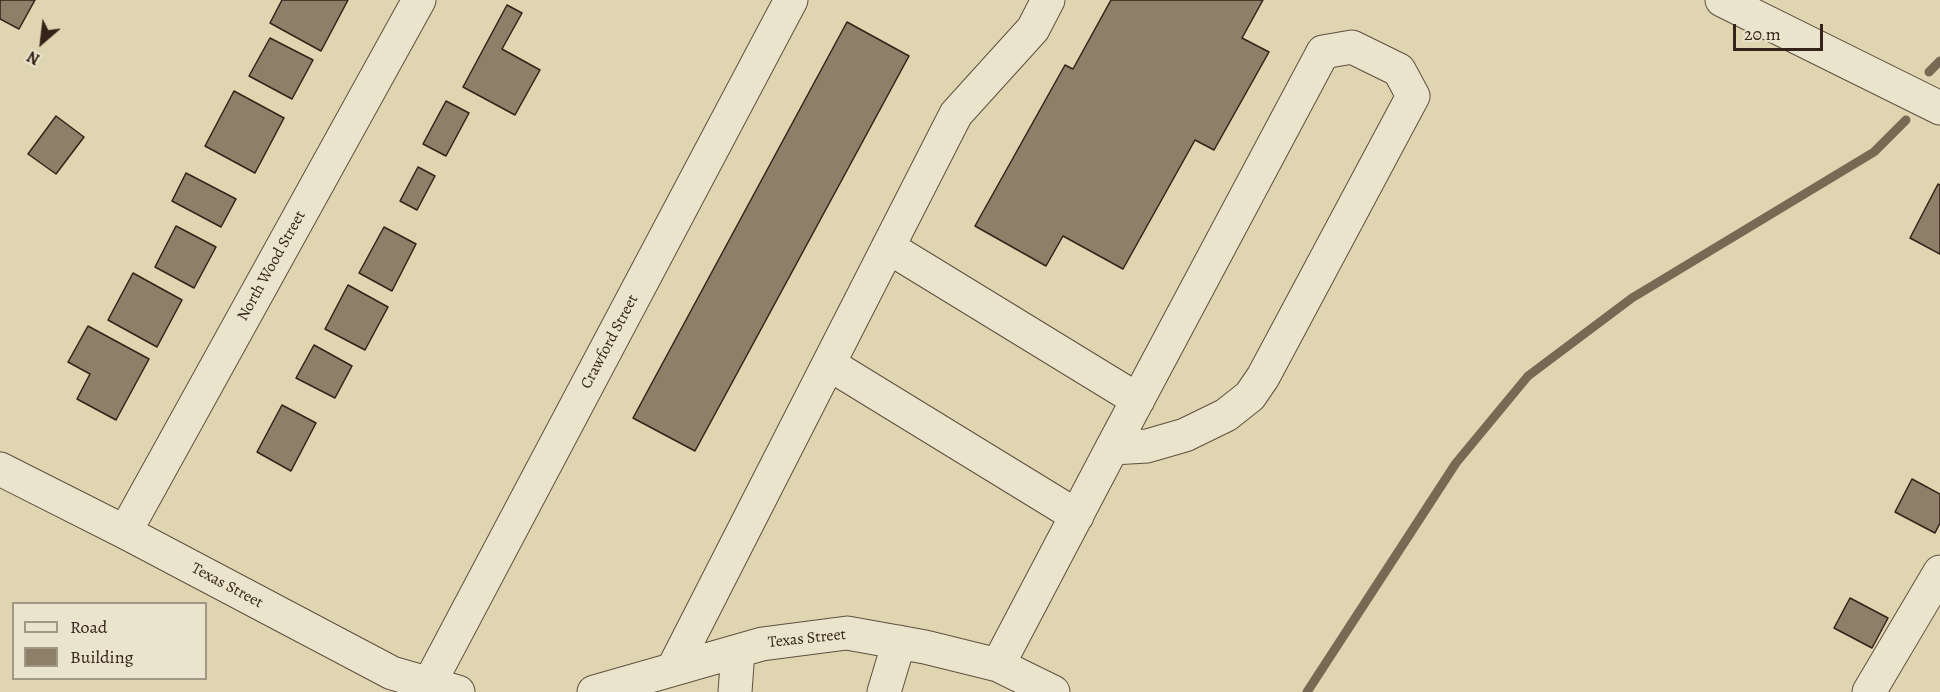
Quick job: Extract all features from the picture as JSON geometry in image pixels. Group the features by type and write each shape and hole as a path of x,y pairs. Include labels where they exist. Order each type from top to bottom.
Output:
{"street":[{"name":"North Wood Street","path":"125,532 419,0"},
{"name":"Crawford Street","path":"444,688 791,0"},
{"path":"673,669 956,114 1033,29 1048,0"},
{"path":"1722,0 1940,108"},
{"path":"998,665 1112,448 1323,52 1352,47 1399,70 1413,96 1263,377 1250,396 1226,415 1185,435 1148,446 1112,448"},
{"path":"888,248 1138,400"},
{"path":"829,364 1077,516"},
{"name":"Texas Street","path":"0,469 125,532 392,673 444,688"},
{"path":"1869,692 1940,572"},
{"name":"Texas Street","path":"594,692 762,644 848,633 899,642 998,665 1053,692"},
{"path":"884,692 899,642"},
{"path":"735,692 738,651"}],"building":[{"path":"0,0 35,0 19,29 0,19"},
{"path":"282,0 348,0 321,51 270,23"},
{"path":"1111,0 1263,0 1242,38 1269,52 1214,150 1195,140 1123,269 1063,236 1046,266 975,226 1065,65 1073,69"},
{"path":"507,5 522,13 502,49 540,70 515,115 463,87"},
{"path":"847,22 909,56 695,451 633,418"},
{"path":"270,38 313,60 292,99 249,76"},
{"path":"234,91 284,118 255,173 205,146"},
{"path":"446,101 469,113 446,156 423,144"},
{"path":"56,116 84,137 56,174 28,154"},
{"path":"418,167 435,176 417,210 400,201"},
{"path":"186,173 236,199 221,227 172,201"},
{"path":"1938,184 1940,185 1940,254 1910,238"},
{"path":"176,226 216,247 194,288 155,267"},
{"path":"384,227 416,244 392,291 359,273"},
{"path":"133,273 182,300 157,347 108,320"},
{"path":"348,285 388,307 365,350 325,329"},
{"path":"88,326 149,359 116,420 77,399 90,374 68,362"},
{"path":"314,345 352,366 335,398 296,378"},
{"path":"282,405 316,423 291,471 257,452"},
{"path":"1912,479 1940,494 1940,523 1935,533 1895,512"},
{"path":"1850,598 1888,618 1872,648 1834,628"}],"waterway":[{"path":"1929,72 1940,61"},
{"path":"1307,692 1456,463 1528,376 1632,298 1874,152 1906,120"}]}
